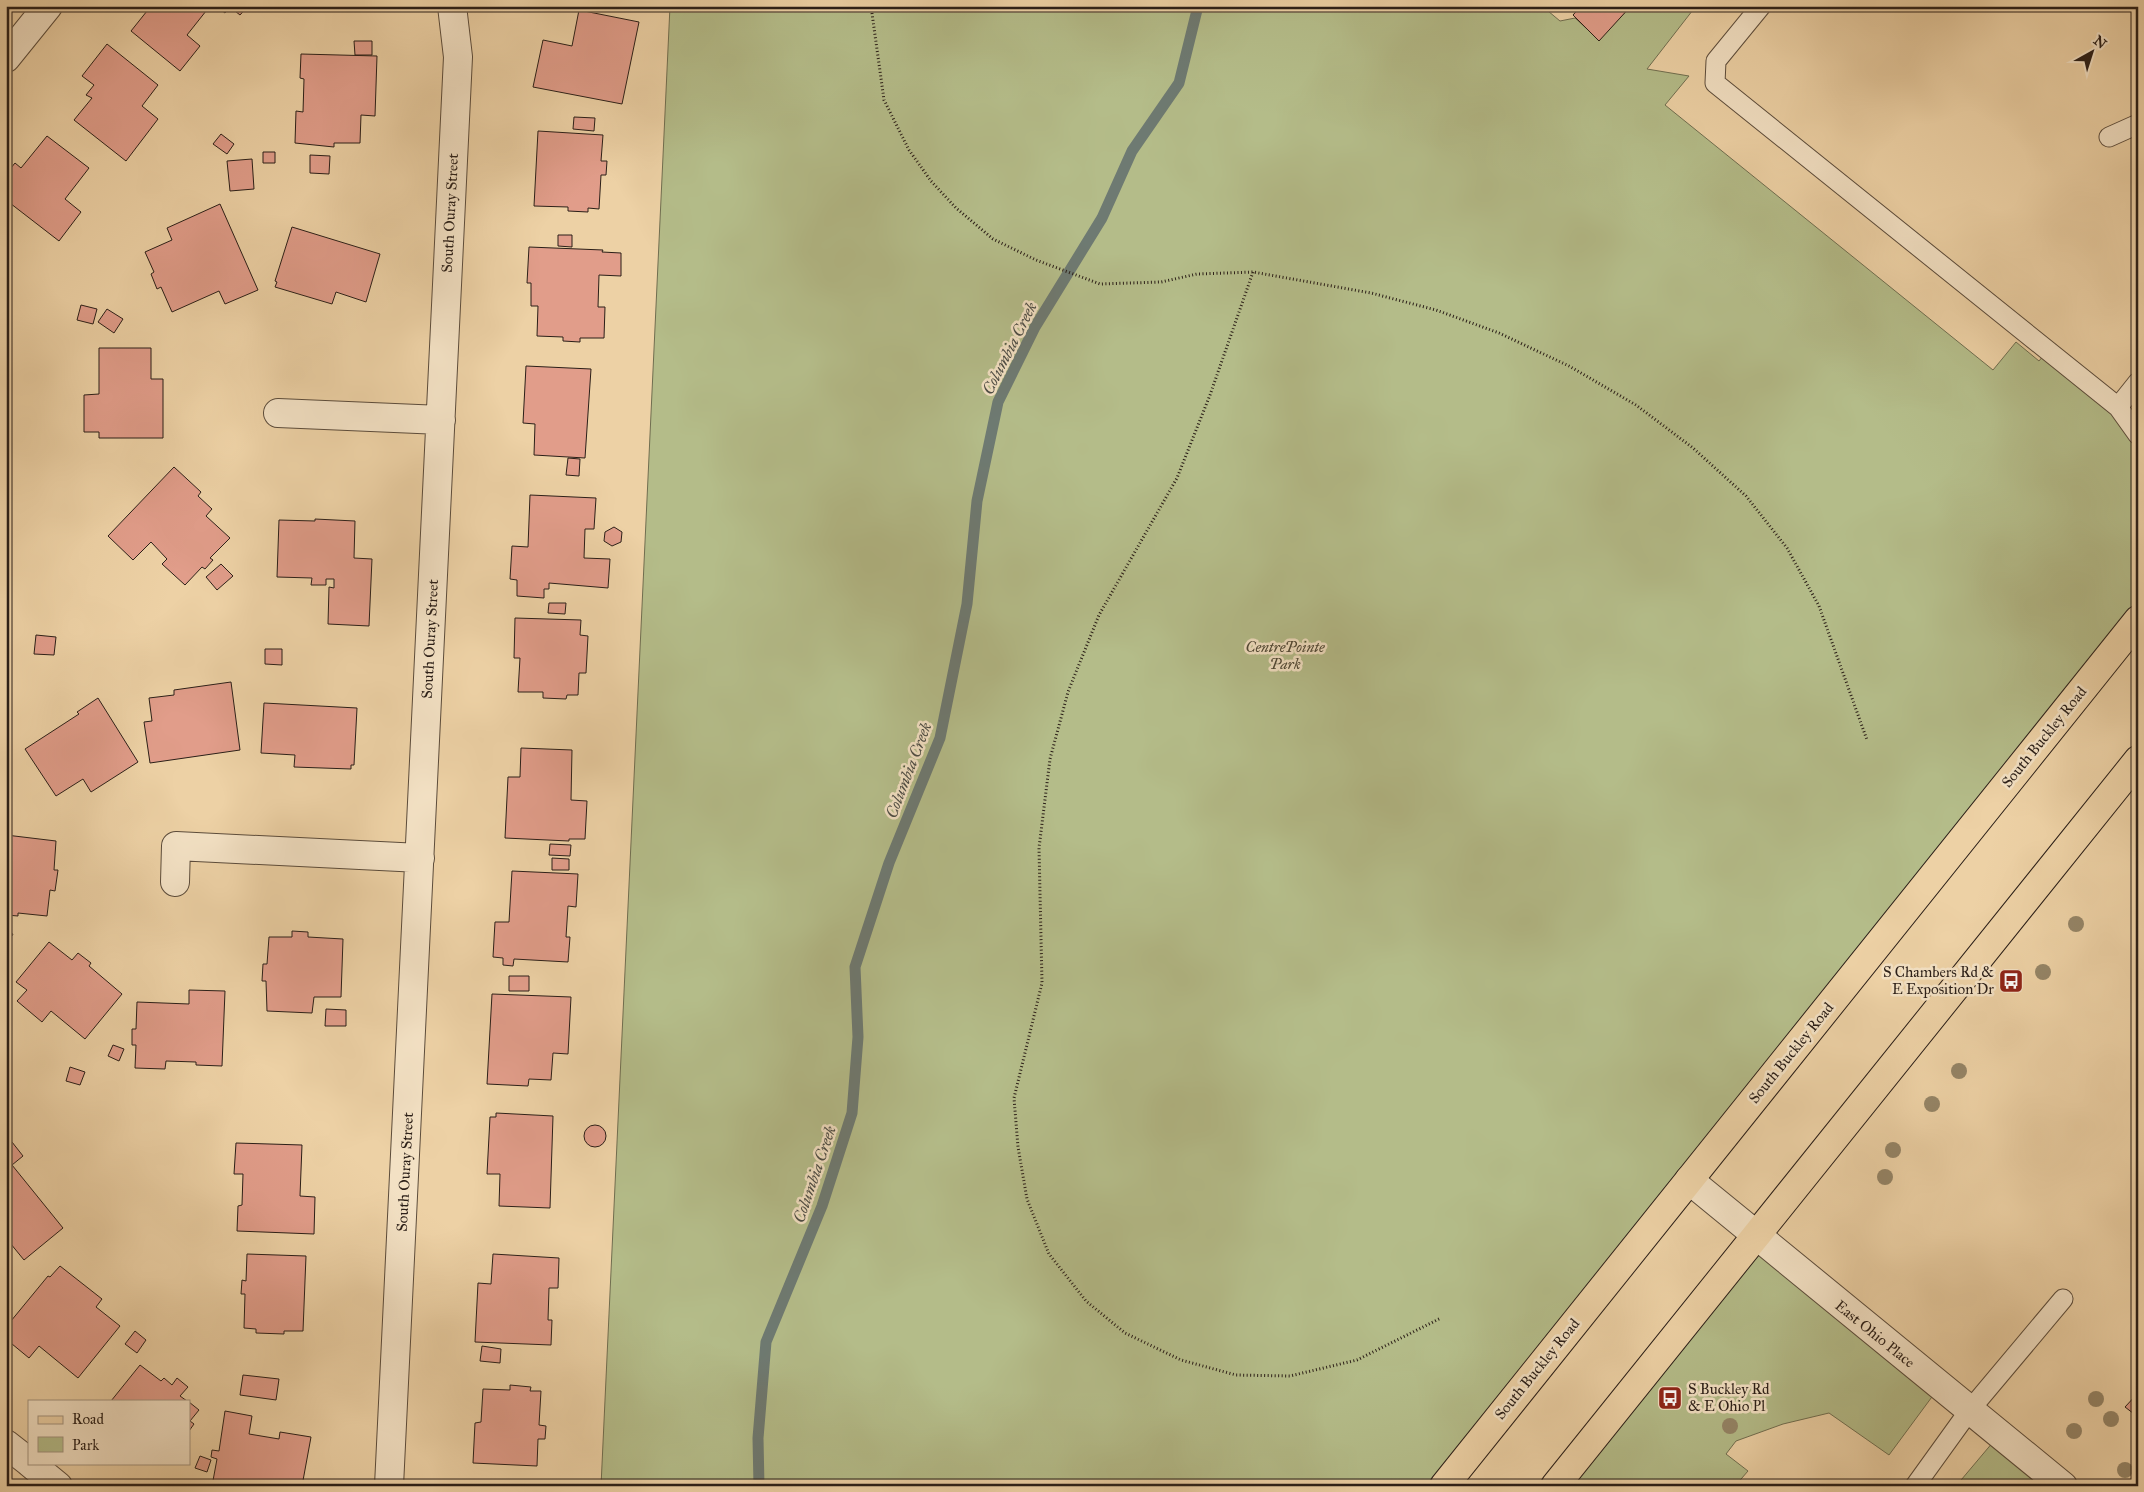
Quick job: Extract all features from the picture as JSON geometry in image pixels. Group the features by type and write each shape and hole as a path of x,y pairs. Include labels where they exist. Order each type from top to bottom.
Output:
{"main road":[{"name":"South Buckley Road","path":"1444,1486 2138,620"},
{"path":"1555,1486 2138,760"}],"street":[{"path":"6,58 48,6"},
{"name":"South Ouray Street","path":"390,1486 458,58 452,6"},
{"path":"278,413 441,420"},
{"path":"174,882 176,846 420,858"},
{"name":"East Ohio Place","path":"1689,1180 2063,1486"},
{"path":"6,1444 28,1462"},
{"path":"30,1464 58,1486"}],"lane":[{"path":"1761,6 1716,62 1715,83 2118,407 2138,435"},
{"path":"2109,137 2138,124"},
{"path":"2118,407 2138,382"},
{"path":"1915,1486 1969,1410 2063,1299"}],"path":[{"path":"871,6 884,100 909,150 931,181 956,208 993,239 1036,260 1100,284 1161,282 1197,274 1252,272 1371,293 1436,310 1499,333 1577,370 1636,406 1693,448 1746,496 1787,548 1819,606 1867,740"},
{"path":"1252,272 1210,395 1177,478 1099,615 1068,692 1050,759 1039,848 1042,983 1014,1098 1018,1147 1027,1199 1049,1254 1086,1302 1125,1333 1180,1360 1236,1375 1290,1376 1358,1360 1441,1318"}],"green space":[{"name":"CentrePointe Park","path":"670,6 1542,6 1560,21 1575,18 1599,40 1631,6 1696,6 1647,69 1689,76 1665,105 1993,370 2016,342 2039,361 2048,350 2138,435 2138,620 1444,1486 601,1486"},
{"path":"1757,1236 1940,1386 1889,1455 1829,1413 1783,1424 1736,1441 1726,1454 1748,1471 1735,1486 1555,1486"},
{"path":"1999,1435 2063,1486 1956,1486"}],"building":[{"path":"151,6 210,6 187,35 200,46 180,71 131,31"},
{"path":"216,6 248,6 240,15 230,7 225,13"},
{"path":"1581,6 1631,6 1599,41 1573,15"},
{"path":"579,10 639,22 622,104 533,87 543,40 572,46"},
{"path":"354,41 372,41 372,55 355,55"},
{"path":"107,44 158,85 142,106 158,119 126,161 74,120 92,98 86,95 94,85 82,76"},
{"path":"301,54 377,56 375,116 361,115 360,143 334,143 334,147 295,143 296,111 303,112 304,79 300,78"},
{"path":"574,117 595,118 594,131 573,129"},
{"path":"538,131 603,135 601,161 607,161 606,175 601,175 599,209 588,208 588,212 568,211 568,207 534,206"},
{"path":"221,134 234,144 227,154 213,144"},
{"path":"47,136 89,168 65,199 81,212 59,241 6,200 6,174 15,163 21,168"},
{"path":"263,152 275,152 275,163 263,163"},
{"path":"310,155 330,156 329,174 310,173"},
{"path":"252,159 254,189 230,191 227,161"},
{"path":"220,204 258,290 225,304 219,291 172,312 161,287 157,289 151,274 154,272 145,252 172,240 167,228"},
{"path":"292,227 380,254 366,302 336,292 332,304 275,287 277,282 275,281"},
{"path":"558,235 572,235 572,247 558,246"},
{"path":"529,247 603,250 602,252 621,253 621,276 599,275 598,307 605,307 604,338 580,338 580,342 563,341 563,337 537,336 538,306 531,306 531,283 527,283"},
{"path":"81,305 97,309 93,324 77,320"},
{"path":"107,309 123,319 114,333 98,322"},
{"path":"99,348 151,348 151,379 163,379 163,438 99,438 99,432 84,432 84,395 99,394"},
{"path":"526,366 591,369 585,458 534,455 535,424 523,423"},
{"path":"568,458 580,459 579,476 566,475"},
{"path":"174,467 201,492 198,496 212,509 206,516 230,538 210,558 213,560 205,569 202,567 185,585 162,564 167,559 151,542 133,560 108,536"},
{"path":"530,495 596,498 594,529 585,529 584,558 610,559 608,588 549,583 549,589 544,589 544,598 517,596 517,580 510,579 512,546 528,547"},
{"path":"315,519 355,521 354,558 372,559 369,626 328,624 329,587 334,588 334,579 326,579 326,585 311,585 312,578 277,577 279,520 315,521"},
{"path":"614,527 622,532 621,542 612,546 604,541 605,532"},
{"path":"221,564 233,576 217,590 206,577"},
{"path":"549,603 566,603 565,614 548,613"},
{"path":"515,618 581,620 580,635 588,636 586,673 579,673 578,695 567,695 566,699 543,698 543,692 518,692 520,658 514,658"},
{"path":"36,635 56,637 54,655 34,654"},
{"path":"265,649 282,649 282,665 265,664"},
{"path":"231,682 240,750 150,763 144,722 152,721 149,698 174,695 174,690"},
{"path":"98,698 138,762 91,792 83,779 56,796 25,749 79,714 77,712"},
{"path":"264,703 357,708 354,765 351,765 351,769 294,767 295,755 261,753"},
{"path":"521,748 572,750 571,800 587,801 585,839 569,839 569,841 505,838 508,777 520,777"},
{"path":"6,835 56,841 54,870 58,870 55,891 50,890 47,916 18,913 18,916 6,915"},
{"path":"550,844 571,845 570,856 549,855"},
{"path":"552,858 569,859 569,870 552,870"},
{"path":"512,871 578,874 576,907 568,906 566,937 570,937 568,962 514,959 513,966 503,965 503,958 493,957 495,922 509,922"},
{"path":"6,923 13,935 6,938"},
{"path":"292,931 308,932 308,937 343,939 341,997 314,997 312,1013 267,1011 266,981 262,981 263,964 267,964 269,937 292,937"},
{"path":"49,942 72,960 78,953 91,963 89,966 122,994 85,1039 51,1011 42,1022 17,1001 27,990 16,982"},
{"path":"509,976 529,976 529,991 509,991"},
{"path":"189,990 225,991 222,1066 196,1065 196,1062 166,1061 165,1069 135,1068 136,1045 132,1045 132,1029 136,1029 137,1002 189,1004"},
{"path":"492,994 571,997 568,1054 553,1053 551,1080 529,1079 528,1086 487,1084"},
{"path":"326,1009 346,1010 346,1026 325,1026"},
{"path":"113,1045 124,1049 119,1061 108,1056"},
{"path":"70,1067 85,1072 80,1085 66,1081"},
{"path":"496,1113 553,1116 550,1208 499,1206 500,1174 487,1174 490,1117 496,1117"},
{"path":"595,1125 603,1128 606,1136 603,1144 595,1147 587,1144 584,1136 587,1128"},
{"path":"12,1142 23,1156 12,1165 63,1228 24,1260 6,1238 6,1147"},
{"path":"236,1143 302,1145 300,1196 315,1197 314,1234 237,1231 238,1206 242,1205 243,1174 234,1174"},
{"path":"247,1254 306,1256 303,1331 284,1331 284,1334 256,1333 256,1329 244,1328 245,1294 241,1294 242,1280 246,1281"},
{"path":"493,1254 559,1258 558,1288 549,1288 548,1320 552,1320 551,1345 475,1342 478,1283 491,1284"},
{"path":"60,1266 102,1299 96,1307 120,1326 78,1378 39,1346 29,1358 6,1339 6,1327 48,1276 50,1277"},
{"path":"135,1331 146,1340 137,1353 125,1344"},
{"path":"482,1346 501,1349 500,1363 480,1361"},
{"path":"140,1365 161,1381 164,1378 172,1385 177,1378 188,1387 180,1396 186,1400 112,1400"},
{"path":"243,1375 279,1379 276,1400 240,1395"},
{"path":"510,1385 531,1387 530,1391 541,1391 539,1425 546,1426 545,1439 538,1439 537,1466 473,1463 475,1423 481,1422 483,1389 510,1390"},
{"path":"2138,1393 2138,1417 2125,1407"},
{"path":"190,1403 199,1410 190,1421"},
{"path":"225,1411 252,1416 249,1434 279,1439 280,1432 311,1437 302,1486 212,1486 217,1459 211,1457 212,1450 219,1451"},
{"path":"190,1421 194,1424 190,1430"},
{"path":"200,1456 211,1460 207,1472 195,1468"}],"waterway":[{"name":"Columbia Creek","path":"759,1486 758,1438 766,1342 822,1206 852,1113 858,1037 855,967 889,863 940,738 967,604 977,501 998,402 1035,327 1102,218 1132,151 1179,83 1198,6"}],"place":[{"name":"S Chambers Rd & E Exposition Dr","path":"2011,981"},
{"name":"S Buckley Rd & E Ohio Pl","path":"1670,1398"}]}
